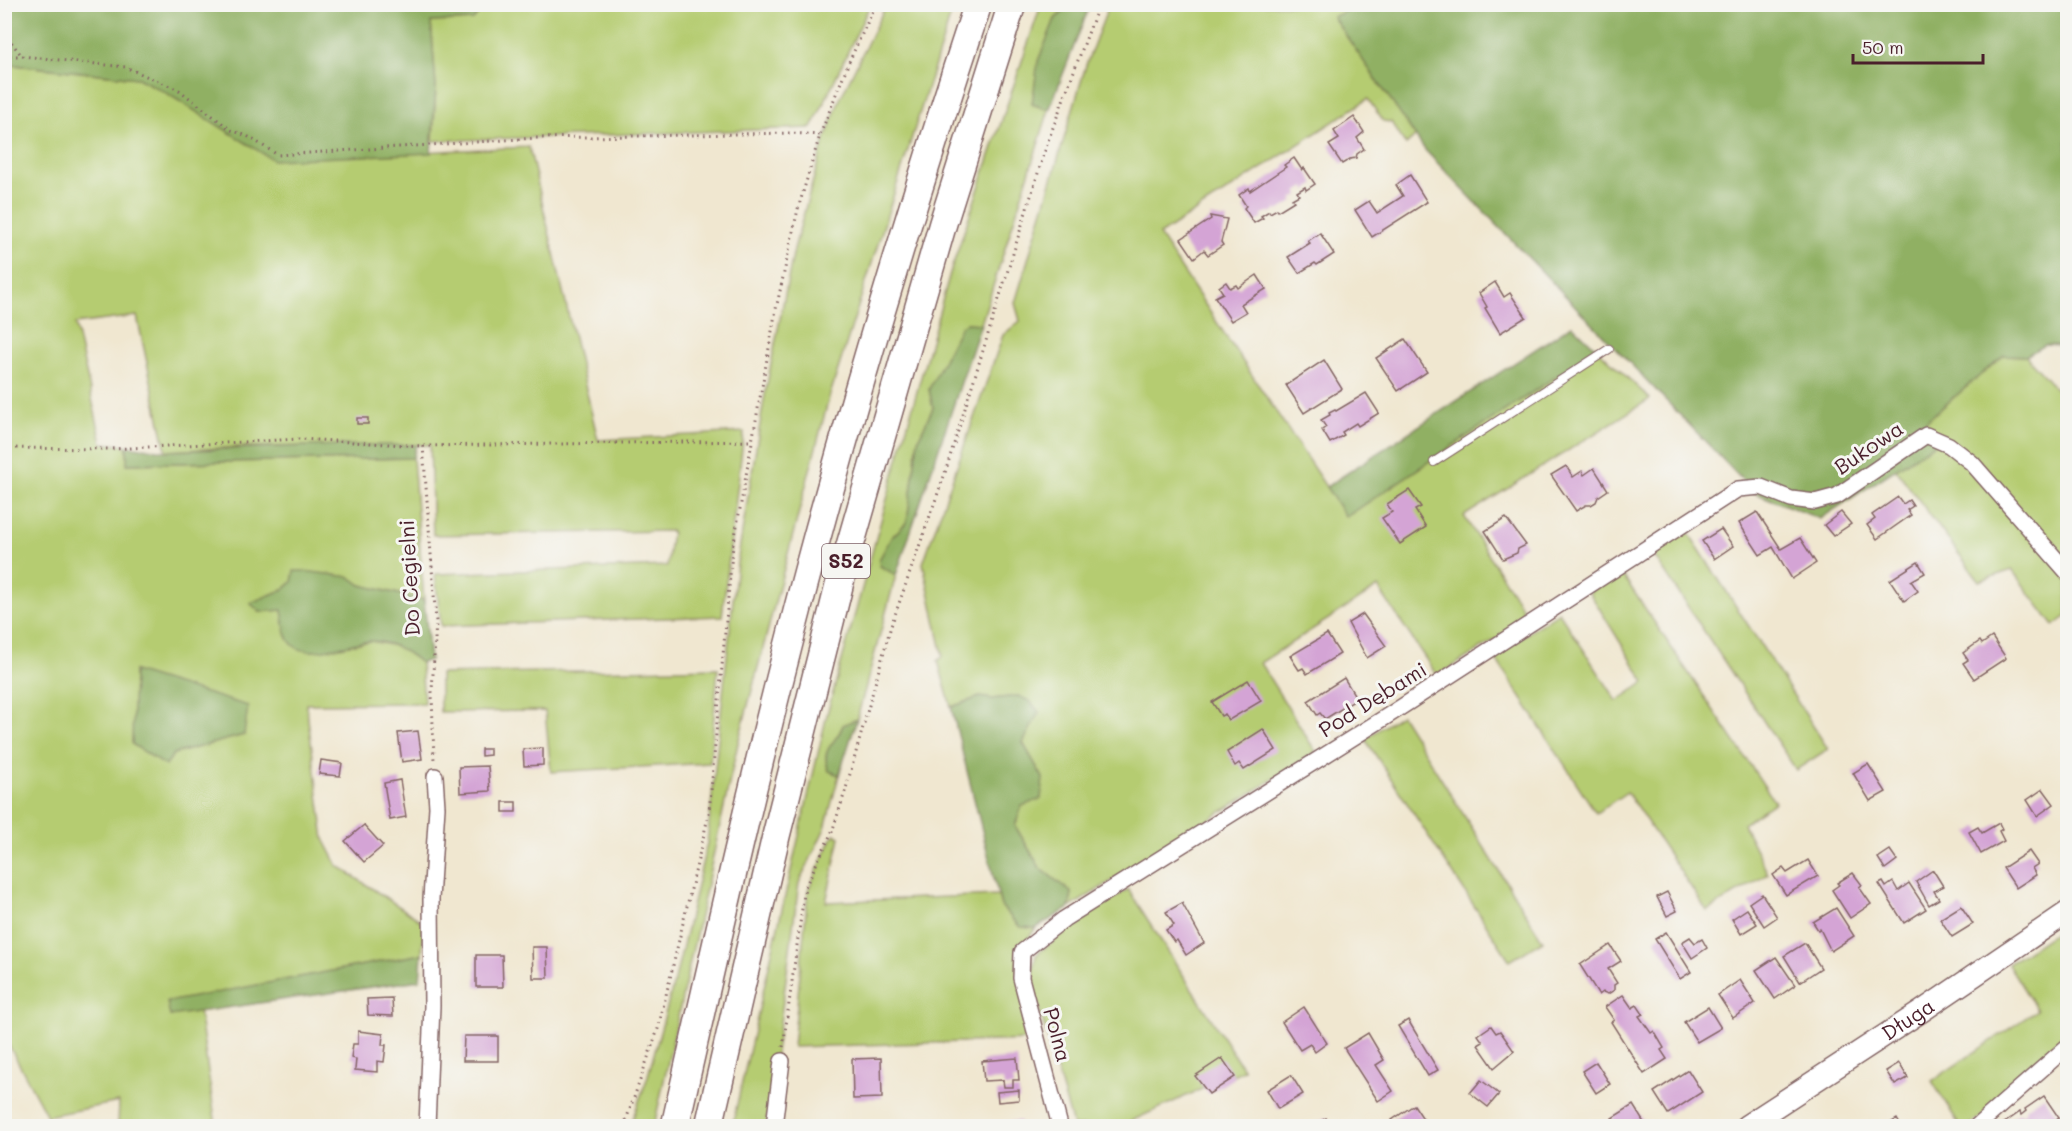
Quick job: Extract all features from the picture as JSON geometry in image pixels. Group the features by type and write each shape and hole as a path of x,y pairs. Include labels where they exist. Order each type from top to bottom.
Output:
{"highway":[{"name":"S52","path":"675,1126 731,880 811,560 867,360 978,4"},
{"name":"S52","path":"709,1126 776,836 843,570 943,223 1012,4"}],"street":[{"name":"Bukowa","path":"1748,488 1761,487 1791,499 1815,502 1837,496 1926,435 1949,445 1972,463 2067,573"},
{"name":"Pod Dębami","path":"1022,952 1064,919 1389,715 1738,489 1748,488"},
{"path":"427,1126 432,1006 431,898 437,807 435,776"},
{"name":"Długa","path":"1746,1126 1922,1011 2067,912"},
{"name":"Polna","path":"1022,952 1021,978 1060,1126"},
{"path":"1977,1126 2067,1046"},
{"path":"774,1126 782,1061"}],"lane":[{"path":"1434,462 1610,349"}],"path":[{"path":"624,1126 658,1029 709,813 732,553 776,309 798,209 820,135 848,64 876,4"},
{"path":"782,1061 805,887 832,832 891,627 955,443 1048,141 1099,4"},
{"path":"4,33 22,56"},
{"path":"4,56 125,67 179,90 231,130 247,136 278,155 536,138 790,133 820,135"},
{"path":"4,448 111,449 299,439 423,446 753,441"},
{"name":"Do Cegielni","path":"423,446 436,622 432,691 435,776"}],"green space":[{"path":"5,4 487,5 473,20 431,22 436,87 431,153 273,160 165,92 138,78 5,64"},
{"path":"487,4 870,5 812,128 433,141 436,87 431,22 473,20"},
{"path":"1360,4 2067,5 2067,346 2044,345 2026,356 2004,355 1924,423 1937,442 1820,519 1755,493 1425,150 1333,17"},
{"path":"886,5 954,5 829,398 738,743 654,1126 630,1126 647,1079 676,975 707,843 737,563 765,394 794,249 823,145 839,101"},
{"path":"1041,5 1070,5 1055,19 1032,104 1049,110 981,324 967,323 929,389 933,408 918,440 907,522 891,538 880,566 896,575 857,719 843,725 827,751 826,763 829,771 839,775 825,828 799,883 766,1126 732,1126 827,714 950,273"},
{"path":"1070,5 1090,5 1049,110 1032,104 1038,61 1055,19"},
{"path":"1109,5 1360,5 1334,17 1416,136 1406,145 1391,122 1383,121 1368,99 1159,235 1346,517 1597,349 1650,399 1464,516 1529,619 1437,676 1378,587 1260,663 1316,752 1069,908 1072,893 1040,868 1015,826 1022,806 1043,778 1023,743 1018,696 992,699 980,697 951,707 938,661 943,656 923,563 1003,335 1020,321 1015,303 1086,65"},
{"path":"5,64 138,78 165,92 273,159 529,147 598,440 744,432 722,616 441,626 435,574 667,566 672,531 433,535 430,445 240,447 166,451 137,316 75,324 102,443 127,446 128,464 413,458 424,600 361,585 349,577 292,582 260,612 282,610 288,638 313,651 371,641 400,647 421,663 424,703 306,704 324,839 338,866 424,923 422,954 168,1002 170,1016 199,1010 216,1126 118,1126 119,1102 47,1116 5,1038","holes":["135,671 244,735 173,754 166,765"]},
{"path":"967,323 981,324 896,575 880,566 879,560 891,538 907,522 918,440 933,408 929,389 961,326"},
{"path":"1572,325 1597,349 1346,517 1326,487"},
{"path":"2004,355 2026,356 2067,401 2067,616 2054,626 2012,570 1979,581 1895,468 1937,442 1924,423"},
{"path":"338,445 416,445 413,458 127,464 127,446 166,451"},
{"path":"1688,532 1828,749 1796,770 1651,551"},
{"path":"294,571 350,577 361,585 424,600 430,660 421,663 410,654 378,641 319,651 300,649 293,645 286,633 282,610 260,612 250,603 284,589 292,582"},
{"path":"1620,571 1775,802 1743,824 1768,874 1707,911 1627,792 1596,813 1494,656 1559,612 1617,701 1645,682 1589,592"},
{"path":"718,668 710,763 551,772 545,711 440,712 440,674"},
{"path":"134,671 248,706 244,735 173,754 166,766 132,744"},
{"path":"1018,696 1030,701 1039,712 1023,743 1043,778 1041,799 1022,806 1015,826 1040,868 1072,893 1069,908 1036,928 1020,927 1001,906 951,707 980,697 992,699"},
{"path":"1401,715 1543,941 1510,961 1365,739"},
{"path":"857,719 839,775 829,771 826,763 827,751 843,725"},
{"path":"834,834 840,837 826,902 998,895 1001,906 1020,927 1036,928 1021,948 1033,1040 793,1047 808,890"},
{"path":"1128,889 1244,1070 1120,1126 1073,1126 1031,980 1036,955 1071,927"},
{"path":"2067,925 2067,1041 1983,1116 1968,1126 1960,1126 1932,1081 2037,1010 2008,964"},
{"path":"422,954 420,980 170,1016 167,1002"}],"building":[{"path":"1354,117 1364,132 1357,138 1364,149 1357,154 1356,158 1342,164 1329,145 1339,139 1334,131"},
{"path":"1294,158 1315,184 1306,190 1305,187 1297,192 1299,195 1292,199 1294,201 1278,211 1277,209 1270,213 1269,211 1254,223 1239,195 1249,188 1250,191 1286,167 1284,165"},
{"path":"1410,175 1427,202 1372,237 1355,210 1369,201 1377,213 1403,196 1396,185"},
{"path":"1210,216 1227,219 1221,242 1223,245 1208,255 1204,250 1194,258 1181,239 1211,219"},
{"path":"1320,233 1334,254 1299,273 1288,257 1310,243 1308,241"},
{"path":"1257,275 1266,289 1241,304 1246,312 1231,321 1215,297 1223,293 1219,287 1226,282 1230,288 1236,285 1238,288"},
{"path":"1495,282 1504,297 1510,293 1526,317 1500,333 1479,293"},
{"path":"1405,339 1427,372 1398,391 1376,358"},
{"path":"1324,360 1342,389 1304,413 1286,385"},
{"path":"1366,393 1379,413 1358,426 1356,423 1342,432 1344,435 1330,443 1322,430 1326,427 1321,420 1330,415 1329,413"},
{"path":"357,418 368,418 368,424 357,424"},
{"path":"1566,466 1573,477 1582,471 1584,475 1594,468 1608,490 1598,497 1596,502 1576,511 1551,475"},
{"path":"1409,490 1421,507 1415,510 1426,527 1400,544 1382,518 1392,512 1387,504"},
{"path":"1898,497 1903,504 1909,500 1913,506 1907,510 1911,515 1877,539 1867,525 1875,519 1872,515"},
{"path":"1757,512 1781,549 1800,538 1816,563 1792,579 1773,547 1760,555 1739,523"},
{"path":"1841,512 1851,524 1833,536 1824,525"},
{"path":"1506,518 1526,545 1518,549 1517,553 1503,559 1485,531"},
{"path":"1721,529 1733,546 1714,559 1702,541"},
{"path":"1918,562 1925,573 1911,581 1918,591 1904,601 1890,580"},
{"path":"1363,614 1386,646 1367,658 1348,623"},
{"path":"1327,634 1340,654 1307,674 1303,668 1299,670 1290,656"},
{"path":"1992,637 2006,658 1974,679 1963,663 1968,660 1963,653 1980,641 1982,644"},
{"path":"1344,678 1357,699 1325,719 1320,713 1317,715 1308,701"},
{"path":"1248,680 1261,701 1229,720 1225,714 1221,716 1212,702"},
{"path":"1263,729 1276,750 1244,770 1239,763 1235,766 1227,752"},
{"path":"418,731 422,759 402,762 398,733"},
{"path":"543,748 543,765 524,766 523,749"},
{"path":"481,749 490,749 490,755 481,756"},
{"path":"321,760 342,763 340,776 319,774"},
{"path":"1868,764 1886,792 1870,801 1853,773"},
{"path":"488,766 490,791 460,793 459,767"},
{"path":"400,780 406,817 390,820 384,783"},
{"path":"2043,789 2054,804 2037,816 2027,800"},
{"path":"503,802 516,802 516,812 503,812"},
{"path":"1999,823 2002,829 1999,831 2004,841 1981,854 1969,832 1978,827 1982,833"},
{"path":"364,825 383,846 364,862 345,841"},
{"path":"1890,850 1897,860 1885,869 1878,858"},
{"path":"2029,851 2038,864 2032,868 2036,875 2016,888 2003,868"},
{"path":"1808,860 1818,876 1786,895 1773,875 1783,868 1787,873"},
{"path":"1933,870 1943,886 1934,891 1939,899 1929,905 1916,882"},
{"path":"1853,873 1862,885 1859,887 1871,904 1850,918 1832,890 1839,885 1837,883"},
{"path":"1883,882 1886,887 1893,882 1898,891 1909,883 1926,909 1904,923 1879,884"},
{"path":"1667,892 1677,911 1667,916 1657,897"},
{"path":"1762,894 1777,917 1764,926 1749,903"},
{"path":"1182,903 1204,943 1186,955 1177,940 1174,942 1166,930 1174,925 1166,912"},
{"path":"1961,906 1973,924 1952,937 1940,919"},
{"path":"1836,908 1854,936 1831,951 1820,929 1818,930 1813,922"},
{"path":"1747,909 1757,924 1741,934 1732,919"},
{"path":"1666,932 1691,972 1680,979 1655,939"},
{"path":"1690,937 1695,943 1702,939 1707,948 1692,958 1682,942"},
{"path":"1805,943 1821,968 1800,982 1784,956"},
{"path":"1610,945 1621,961 1608,969 1617,983 1614,985 1614,990 1608,994 1603,992 1599,995 1580,965"},
{"path":"532,947 547,947 548,978 533,978"},
{"path":"476,955 502,955 503,987 476,987"},
{"path":"1776,957 1795,985 1775,999 1756,970"},
{"path":"1740,980 1755,1003 1733,1018 1718,995"},
{"path":"1623,995 1632,1008 1637,1005 1643,1014 1639,1016 1651,1033 1654,1031 1664,1048 1661,1050 1667,1059 1644,1074 1611,1022 1614,1020 1605,1007"},
{"path":"392,998 393,1016 368,1015 367,999"},
{"path":"1304,1007 1327,1043 1315,1052 1310,1044 1300,1050 1282,1022"},
{"path":"1708,1007 1721,1028 1697,1042 1684,1022"},
{"path":"1408,1020 1438,1070 1428,1076 1398,1026"},
{"path":"1491,1026 1496,1033 1500,1031 1514,1051 1494,1068 1478,1045 1483,1042 1478,1035"},
{"path":"358,1031 383,1034 382,1045 386,1045 384,1062 377,1061 377,1072 355,1070 356,1059 351,1058 353,1044 358,1044"},
{"path":"1368,1033 1384,1060 1376,1065 1393,1091 1378,1101 1344,1048"},
{"path":"464,1036 498,1036 498,1061 463,1061"},
{"path":"881,1058 882,1098 853,1099 852,1059"},
{"path":"1017,1058 1019,1080 1013,1080 1013,1087 1004,1087 1003,1080 984,1081 982,1061"},
{"path":"1222,1058 1235,1077 1209,1094 1195,1076"},
{"path":"1596,1062 1610,1084 1596,1093 1582,1071"},
{"path":"1899,1063 1908,1078 1895,1085 1886,1071"},
{"path":"1688,1070 1702,1092 1668,1114 1654,1092"},
{"path":"1291,1075 1303,1094 1278,1109 1267,1090"},
{"path":"1481,1080 1499,1094 1488,1107 1470,1093"},
{"path":"1019,1090 1019,1100 998,1102 997,1092"},
{"path":"2044,1096 2059,1118 2048,1126 2004,1126 2003,1124 2020,1112 2021,1115 2026,1111 2025,1109"},
{"path":"1414,1105 1428,1126 1396,1126 1392,1120"},
{"path":"1633,1105 1646,1126 1617,1126 1612,1118"},
{"path":"1326,1118 1331,1126 1313,1126"},
{"path":"1897,1119 1901,1126 1878,1126 1886,1122 1887,1125"},
{"path":"1020,1121 1020,1126 1002,1126 1002,1122"}]}
